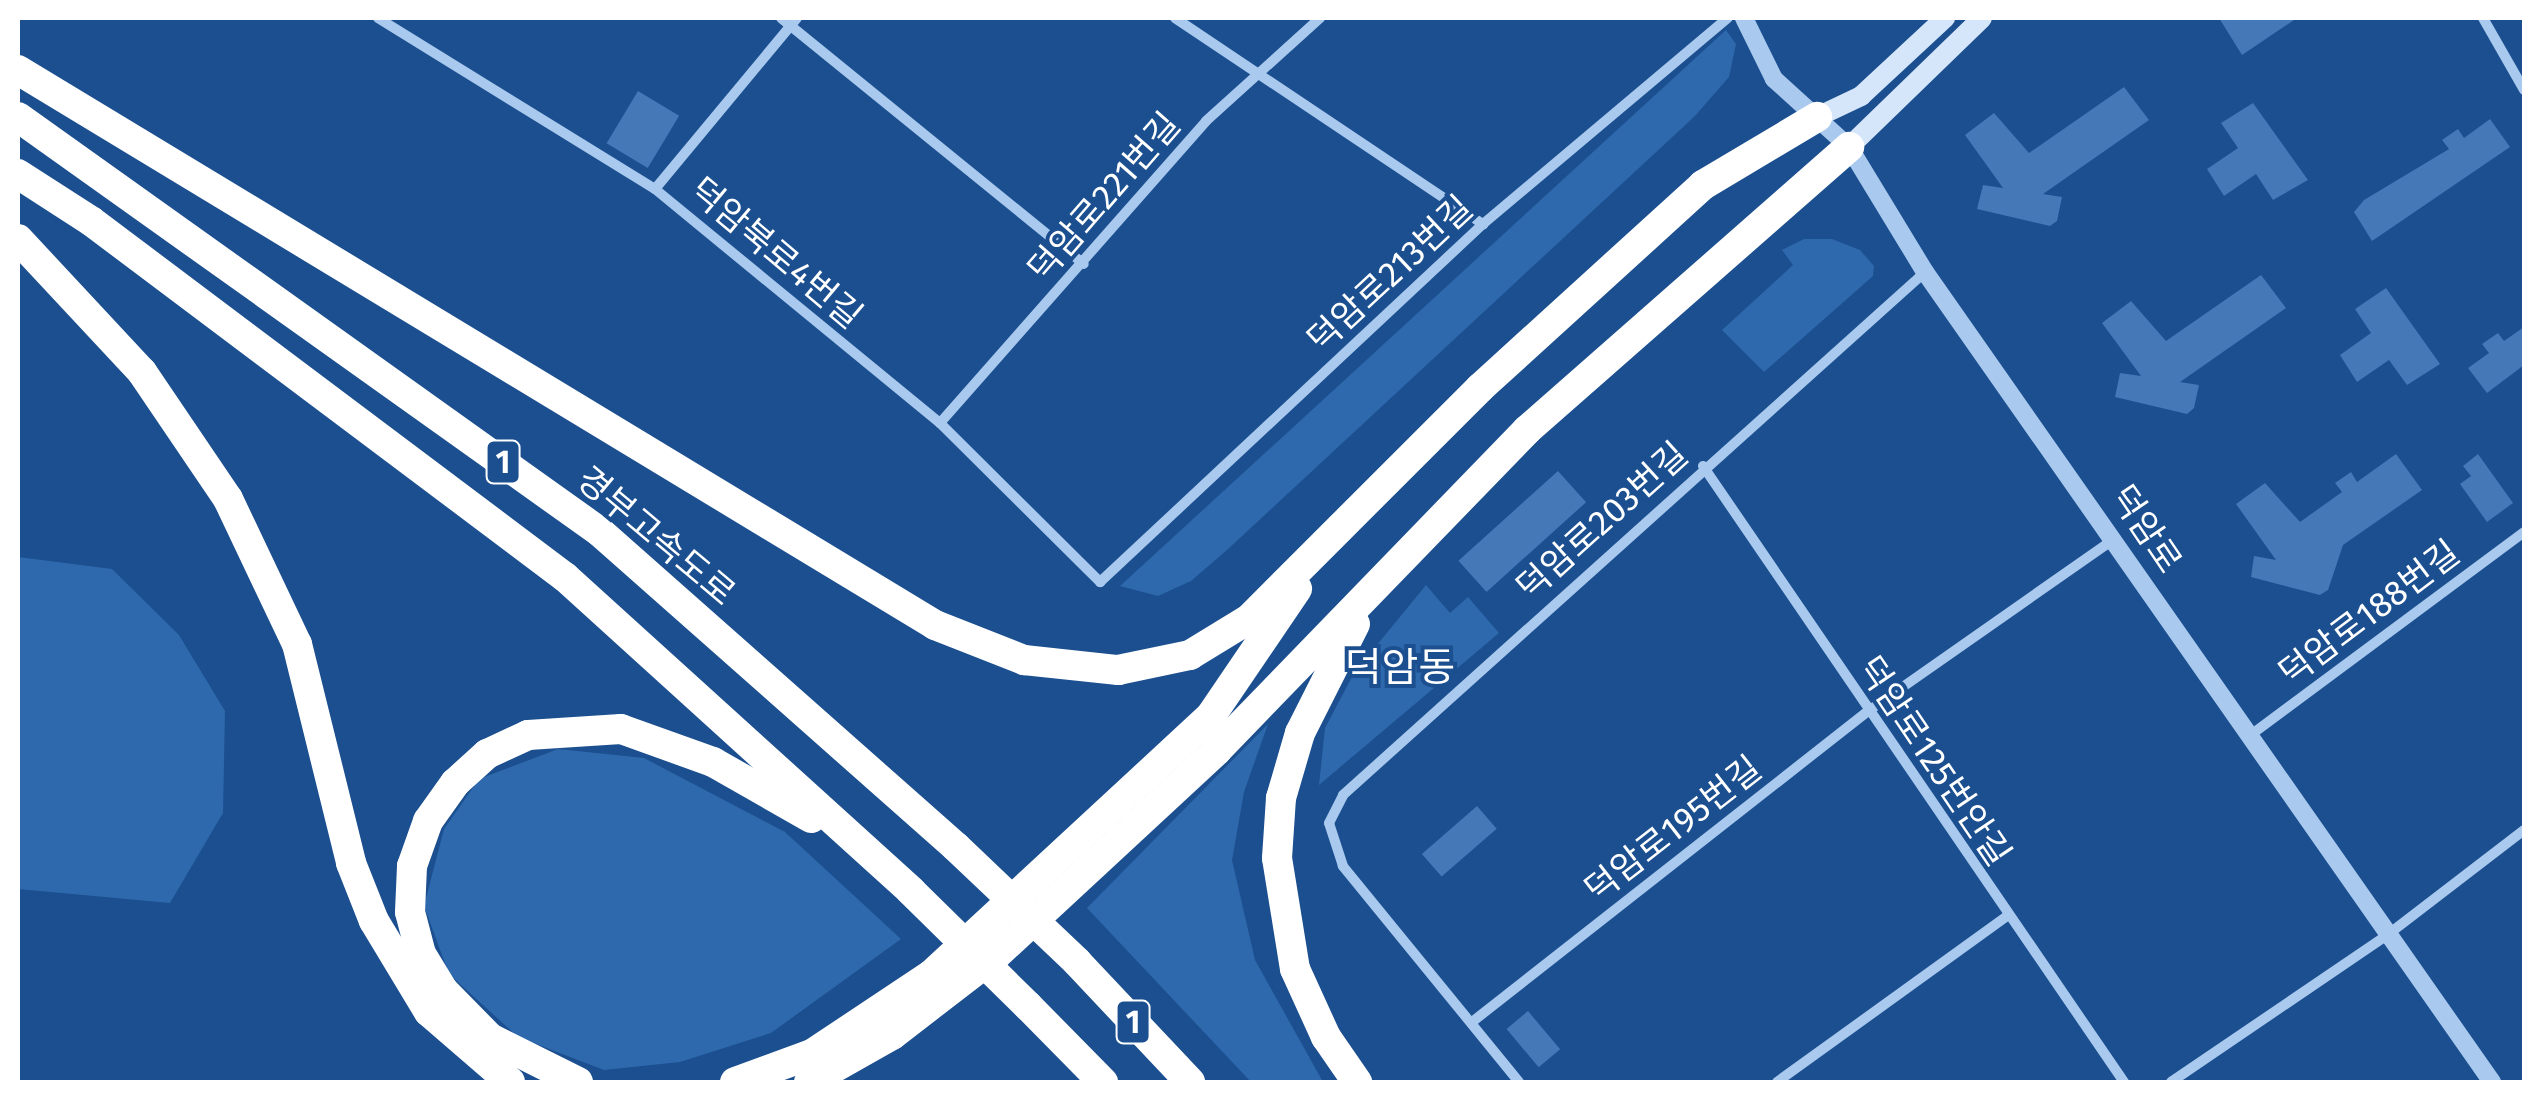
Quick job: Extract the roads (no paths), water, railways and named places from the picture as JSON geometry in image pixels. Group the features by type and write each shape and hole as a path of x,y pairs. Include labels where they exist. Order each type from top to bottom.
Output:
{"highway":[{"path":"18,70 909,610 1000,654 1118,670 1200,651 1259,610 1353,509 1703,185 1817,117"},
{"name":"경부고속도로","path":"18,117 600,532 956,846 1077,962 1190,1082"},
{"path":"809,1082 892,1035 996,955 1217,750 1527,430 1849,148"},
{"name":"1","path":"18,174 90,220 565,576 910,891 1102,1082"},
{"path":"18,240 142,372 228,499 298,644 352,863 374,921 429,1012 510,1082"},
{"path":"735,1082 812,1054 902,998 1110,813 1222,702 1353,509"},
{"path":"1357,1082 1326,1038 1295,969 1280,903 1278,828 1288,768 1314,700 1387,575"},
{"path":"578,1082 509,1050 465,1015 431,973 414,933 410,890 419,844 440,801 487,754 528,734 573,727 622,729 668,742 820,824 910,891"}],"main road":[{"path":"1817,117 1861,96 1945,18"},
{"path":"1849,148 1982,18"}],"street":[{"name":"덕암북로4번길","path":"378,18 655,188 940,423 1100,582"},
{"path":"1175,18 1482,224"},
{"name":"덕암로221번길","path":"940,423 1255,71 1320,18"},
{"name":"덕암로213번길","path":"1100,582 1482,224 1728,18"},
{"name":"덕암로","path":"1744,18 1774,79 1849,148 1925,272 2114,539 2247,738 2492,1082"},
{"path":"2482,18 2524,90"},
{"path":"655,188 790,20 1084,264"},
{"name":"덕암로203번길","path":"1472,1022 1342,866 1330,823 1343,796 1703,466 1925,272"},
{"name":"덕암로125번안길","path":"1703,466 2006,917 2124,1082"},
{"name":"덕암로188번길","path":"2247,738 2524,532"},
{"name":"덕암로195번길","path":"1472,1022 1867,712 2114,539"},
{"path":"2171,1082 2386,936 2524,830"},
{"path":"1777,1082 2006,917"},
{"path":"1472,1022 1519,1082"}],"district":[{"name":"덕암동","path":"1400,668"}]}
